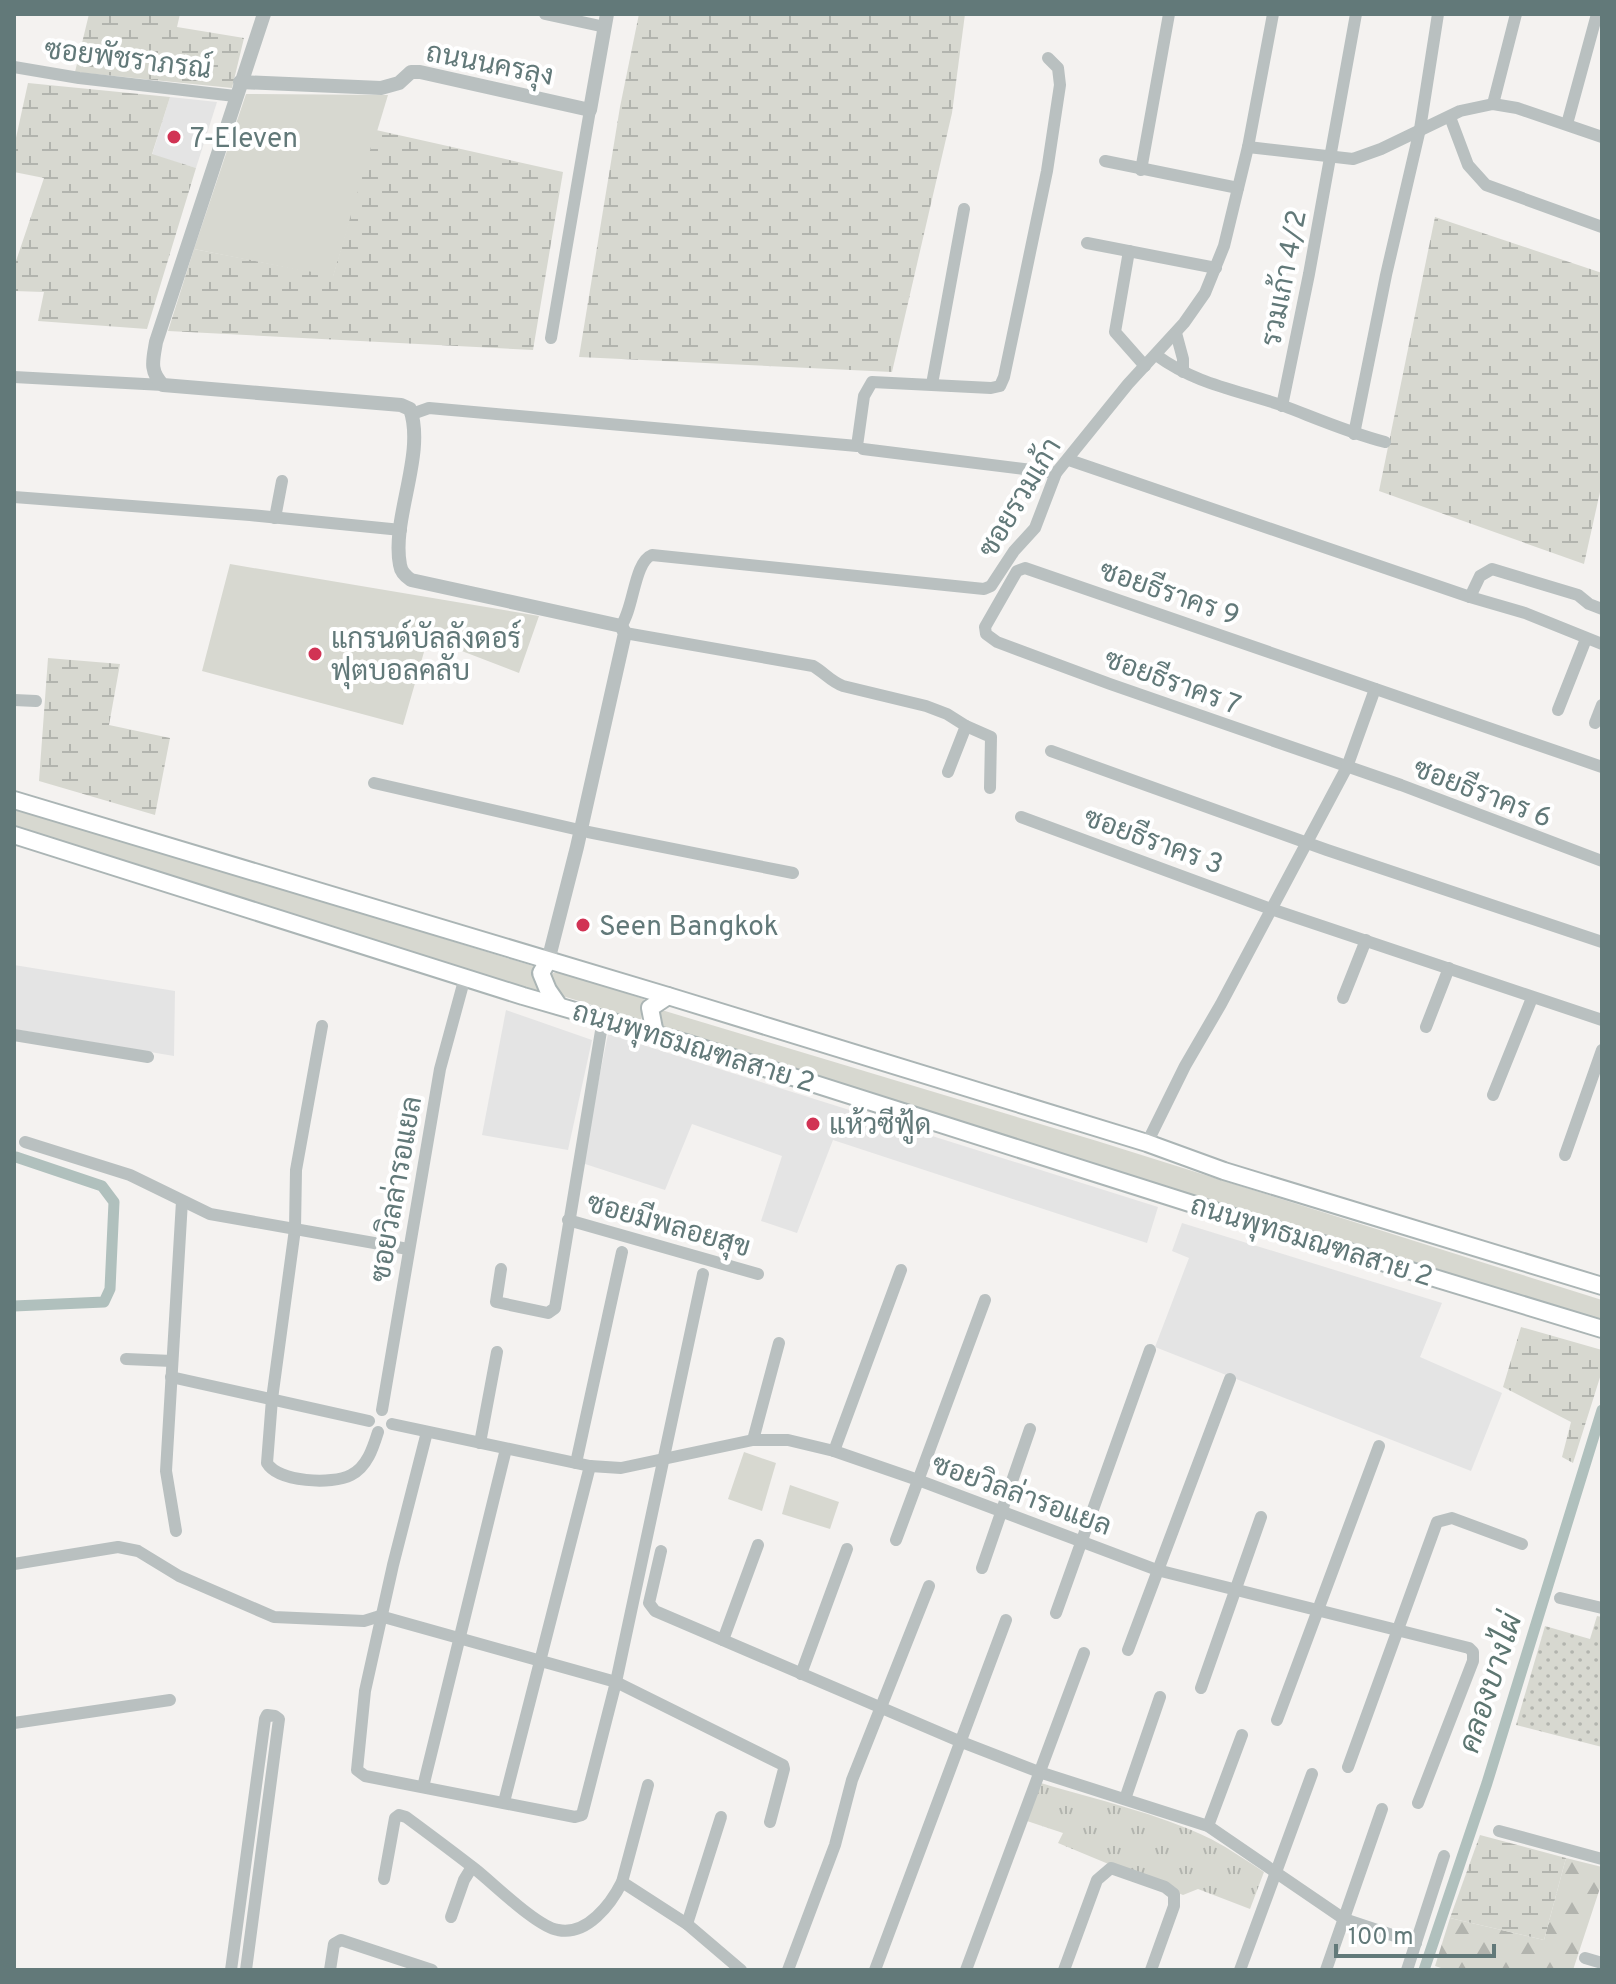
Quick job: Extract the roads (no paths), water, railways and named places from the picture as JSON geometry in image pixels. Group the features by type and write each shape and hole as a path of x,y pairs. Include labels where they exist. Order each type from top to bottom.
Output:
{"main road":[{"name":"ถนนพุทธมณฑลสาย 2","path":"14,800 668,996 1147,1143 1224,1171 1600,1285"},
{"name":"ถนนพุทธมณฑลสาย 2","path":"14,835 1224,1214 1602,1329"},
{"path":"548,961 541,973 559,1006"},
{"path":"655,1034 650,1008 668,996"}],"street":[{"path":"163,385 155,377 151,366 156,342 264,14"},
{"path":"545,14 606,21"},
{"path":"1141,170 1169,14"},
{"name":"ซอยรวมเก้า","path":"623,630 642,563 652,555 984,589 991,586 1014,551 1035,528 1056,473 1195,309 1216,268 1248,147 1273,14"},
{"name":"รวมเก้า 4/2","path":"1282,406 1356,14"},
{"path":"1354,434 1420,129 1438,14"},
{"path":"1493,104 1516,14"},
{"path":"1567,124 1597,14"},
{"name":"ถนนนครลุง","path":"238,89 381,88 399,83 411,72 420,72 590,110 606,21"},
{"path":"412,414 429,408 857,446 864,396 872,382 1000,386 1047,171 1060,85 1058,68 1048,58"},
{"name":"ซอยพัชราภรณ์","path":"14,67 79,78 238,89"},
{"path":"1248,147 1330,158 1360,158 1460,111 1493,104 1517,108 1602,137"},
{"path":"551,338 590,110"},
{"path":"1450,117 1468,165 1486,185 1602,227"},
{"path":"1105,161 1238,188"},
{"path":"932,384 964,209"},
{"path":"1087,243 1216,268"},
{"path":"1129,251 1115,332 1145,366"},
{"path":"1176,333 1183,372"},
{"path":"1156,355 1199,381 1385,442"},
{"path":"14,377 163,385 401,405 410,409 412,414 414,444 401,530 400,567 411,580 623,630 813,666 829,680 843,686 926,706 991,737 990,788"},
{"path":"863,449 1056,473"},
{"path":"1069,460 1525,613 1602,644"},
{"path":"275,518 282,481"},
{"path":"14,497 401,530"},
{"name":"ซอยธีราคร 9","path":"986,634 985,627 1011,581 1017,571 1025,568 1375,689"},
{"path":"1470,597 1483,573 1495,569 1578,595 1602,609"},
{"path":"548,961 581,831 623,630"},
{"name":"ซอยธีราคร 7","path":"986,634 997,642 1110,684 1347,767"},
{"path":"1558,710 1586,639"},
{"path":"1147,1143 1185,1066 1347,767 1375,689 1602,767"},
{"path":"14,700 36,701"},
{"path":"1595,723 1602,705"},
{"path":"948,772 966,726"},
{"path":"1051,751 1494,908 1602,942"},
{"name":"ซอยธีราคร 6","path":"1347,767 1602,861"},
{"path":"374,783 581,831 793,873"},
{"name":"ซอยธีราคร 3","path":"1021,817 1271,909 1602,1020"},
{"path":"1343,998 1366,940"},
{"path":"1426,1027 1449,968"},
{"name":"ซอยวิลล่ารอแยล","path":"382,1410 440,1069 465,977"},
{"path":"1493,1095 1532,998"},
{"name":"ซอยมีพลอยสุข","path":"501,1269 496,1302 552,1312 556,1305 603,1019"},
{"path":"322,1026 296,1170 295,1229 272,1399 267,1463 280,1476 333,1479 352,1475 371,1453 378,1432"},
{"path":"14,1035 148,1057"},
{"path":"1565,1155 1602,1050"},
{"path":"25,1142 130,1175 210,1214 408,1249"},
{"path":"176,1531 166,1471 182,1201"},
{"name":"ซอยมีพลอยสุข","path":"568,1220 758,1274"},
{"path":"576,1463 622,1252"},
{"path":"834,1451 901,1270"},
{"path":"427,1432 380,1616 365,1691 356,1765 360,1774 365,1776 575,1817 582,1815 616,1682 703,1274"},
{"path":"896,1540 985,1300"},
{"path":"753,1440 779,1343"},
{"path":"1056,1613 1150,1350"},
{"path":"480,1443 497,1352"},
{"path":"126,1359 172,1361"},
{"path":"171,1377 369,1421"},
{"path":"1128,1650 1230,1379"},
{"path":"382,1410 391,1417 392,1424 385,1432 378,1432 369,1421 375,1412 382,1410"},
{"name":"ซอยวิลล่ารอแยล","path":"392,1424 590,1466 621,1468 753,1440 788,1440 834,1451 918,1480 1157,1570 1469,1648 1473,1652 1473,1661 1418,1803"},
{"path":"982,1568 1030,1429"},
{"path":"1277,1720 1379,1446"},
{"path":"423,1787 506,1449"},
{"path":"504,1802 590,1466"},
{"path":"1201,1688 1261,1517"},
{"path":"1348,1767 1437,1522 1452,1518 1522,1544"},
{"path":"723,1640 758,1545"},
{"path":"14,1564 128,1548 179,1576 274,1617 364,1621 380,1616 616,1682 783,1765 770,1822"},
{"path":"801,1674 847,1549"},
{"path":"661,1551 650,1607 959,1741 1039,1772 1208,1826 1344,1919 1416,1943"},
{"path":"788,1970 835,1845 852,1780 929,1586"},
{"path":"1560,1598 1602,1608"},
{"path":"875,1970 1006,1620"},
{"path":"966,1970 1084,1653"},
{"path":"1125,1799 1160,1697"},
{"path":"14,1723 170,1700"},
{"path":"1208,1826 1242,1735"},
{"path":"231,1970 251,1867 266,1761"},
{"path":"1240,1970 1312,1774"},
{"path":"384,1879 395,1818 399,1815 406,1817 542,1923 566,1931 585,1925 598,1915 622,1882 648,1785"},
{"path":"1326,1970 1382,1809"},
{"path":"687,1924 721,1817"},
{"path":"1499,1831 1602,1859"},
{"path":"1407,1970 1444,1856"},
{"path":"246,1970 251,1867"},
{"path":"451,1917 472,1867"},
{"path":"1064,1970 1097,1880 1111,1868 1165,1887 1174,1894 1174,1906 1151,1970"},
{"path":"622,1882 687,1924 726,1965 741,1970"},
{"path":"330,1970 334,1944 341,1940 432,1970"},
{"path":"1585,1958 1602,1963"}],"waterway":[{"path":"14,1306 104,1302 110,1289 114,1202 102,1186 16,1157"},
{"name":"คลองบางไผ่","path":"1424,1970 1487,1783 1602,1410"}],"place":[{"name":"7-Eleven","path":"174,137"},
{"name":"แกรนด์บัลลังดอร์ ฟุตบอลคลับ","path":"315,654"},
{"name":"Seen Bangkok","path":"583,925"},
{"name":"แห้วซีฟู้ด","path":"813,1124"}]}
